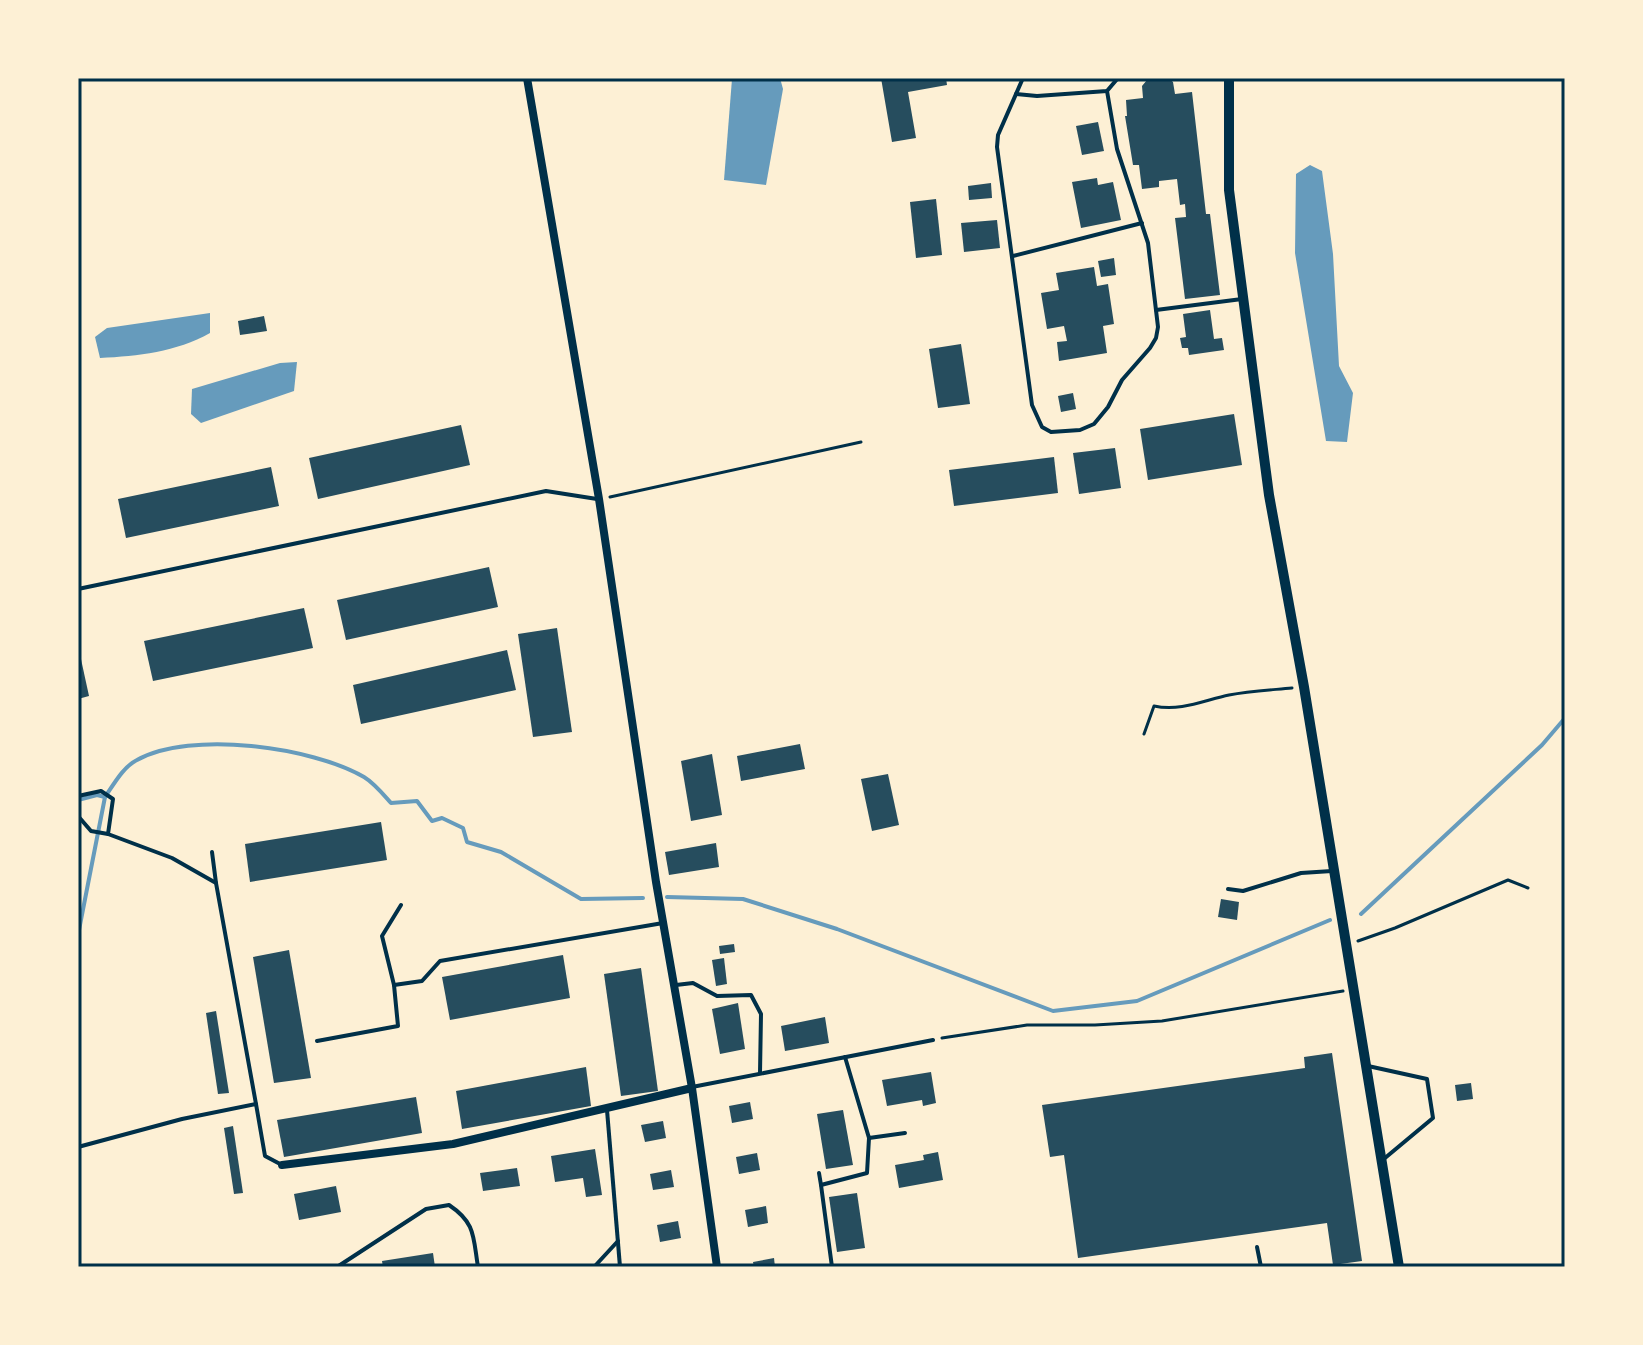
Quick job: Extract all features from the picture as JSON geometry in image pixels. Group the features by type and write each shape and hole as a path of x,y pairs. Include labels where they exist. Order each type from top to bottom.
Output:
{"street":[{"path":"527,78 599,499 656,882 692,1088 717,1267"},
{"path":"1229,78 1229,190 1269,495 1335,870 1399,1267"},
{"path":"282,1165 453,1144 692,1088"}],"lane":[{"path":"1023,78 998,135 997,147 1032,405 1042,427 1051,432 1080,430 1094,424 1129,371 1150,348 1158,327 1148,243 1117,149 1107,91"},
{"path":"1016,94 1037,96 1107,91 1118,78"},
{"path":"1013,256 1142,223"},
{"path":"1156,310 1244,298"},
{"path":"78,589 546,491 599,499"},
{"path":"78,796 101,791 113,799 108,834"},
{"path":"78,816 91,831 108,834 172,858 216,883"},
{"path":"212,852 265,1156 282,1165"},
{"path":"1228,889 1243,891 1301,873 1335,870"},
{"path":"317,1041 398,1026 394,985 382,936 401,905"},
{"path":"394,985 422,981 440,961 663,923"},
{"path":"674,986 693,983 717,996 751,995 761,1014 760,1074"},
{"path":"692,1088 933,1040"},
{"path":"821,1185 867,1173 869,1138 845,1057"},
{"path":"1367,1066 1427,1079 1433,1118 1383,1159"},
{"path":"78,1147 182,1119 256,1104"},
{"path":"607,1107 620,1267"},
{"path":"869,1138 905,1133"},
{"path":"819,1173 832,1267"},
{"path":"337,1267 426,1209 449,1205 465,1216 471,1228 478,1267"},
{"path":"594,1267 618,1241"},
{"path":"1257,1247 1261,1267"}],"path":[{"path":"599,499 861,442"},
{"path":"1144,734 1154,706 1200,705 1228,695 1267,688 1304,687"},
{"path":"1347,944 1395,928 1508,880 1528,888"},
{"path":"933,1040 1027,1025 1162,1021 1354,989"}],"water":[{"path":"780,78 783,89 766,185 724,180 732,79"},
{"path":"1310,165 1322,171 1333,254 1339,366 1353,393 1347,442 1326,441 1295,253 1296,174"},
{"path":"210,313 210,333 184,345 156,352 100,358 95,337 107,328"},
{"path":"297,362 294,391 201,423 191,414 192,389 280,363"}],"building":[{"path":"881,78 946,78 947,85 908,92 916,138 892,142"},
{"path":"1168,78 1173,82 1175,94 1192,92 1206,214 1210,214 1220,295 1185,299 1175,218 1186,217 1185,204 1180,205 1177,179 1159,181 1159,187 1142,189 1139,165 1133,165 1125,116 1126,100 1143,98 1142,86 1147,80"},
{"path":"1098,122 1104,151 1082,155 1076,126"},
{"path":"1097,178 1098,185 1113,182 1121,220 1081,228 1072,182"},
{"path":"991,183 992,198 969,200 968,186"},
{"path":"936,199 942,255 916,258 910,202"},
{"path":"997,220 1000,248 964,252 961,223"},
{"path":"1114,258 1116,275 1101,277 1098,261"},
{"path":"1094,267 1097,286 1108,284 1114,324 1103,326 1107,353 1059,361 1057,342 1067,341 1064,326 1047,329 1041,293 1059,290 1056,273"},
{"path":"1210,310 1214,339 1222,338 1224,350 1189,355 1188,348 1182,348 1180,338 1186,337 1183,314"},
{"path":"264,316 267,331 240,335 238,321"},
{"path":"961,344 970,404 938,408 929,349"},
{"path":"1073,393 1076,409 1061,412 1058,396"},
{"path":"1234,414 1242,465 1148,480 1140,429"},
{"path":"461,425 470,465 318,499 309,458"},
{"path":"1115,448 1121,488 1079,494 1073,453"},
{"path":"1054,457 1058,493 954,506 949,470"},
{"path":"271,467 279,506 126,538 118,499"},
{"path":"489,567 498,607 346,640 337,600"},
{"path":"304,608 313,648 153,681 144,641"},
{"path":"557,628 572,732 533,737 518,634"},
{"path":"507,650 516,690 361,724 353,685"},
{"path":"78,651 89,696 78,699"},
{"path":"800,744 805,769 741,781 737,756"},
{"path":"712,754 722,815 691,821 681,761"},
{"path":"888,774 899,825 872,831 861,779"},
{"path":"381,822 387,860 250,882 245,844"},
{"path":"716,843 719,867 669,875 665,852"},
{"path":"1221,899 1239,902 1237,920 1218,917"},
{"path":"734,944 735,952 720,954 719,946"},
{"path":"289,950 311,1078 274,1083 253,957"},
{"path":"563,955 570,998 450,1020 442,977"},
{"path":"724,958 727,984 716,986 712,960"},
{"path":"641,968 658,1091 621,1096 604,974"},
{"path":"738,1003 745,1049 720,1054 712,1009"},
{"path":"216,1011 229,1093 218,1094 206,1013"},
{"path":"825,1017 829,1043 785,1051 781,1026"},
{"path":"1332,1053 1362,1261 1333,1265 1327,1223 1078,1258 1064,1155 1050,1157 1042,1105 1305,1068 1304,1057"},
{"path":"586,1067 591,1106 462,1129 456,1091"},
{"path":"931,1072 936,1103 923,1106 922,1100 887,1106 882,1080"},
{"path":"1471,1083 1473,1099 1457,1101 1455,1085"},
{"path":"416,1097 422,1133 284,1157 277,1120"},
{"path":"750,1102 753,1119 732,1123 729,1106"},
{"path":"843,1110 853,1165 826,1169 817,1114"},
{"path":"663,1121 666,1138 645,1142 641,1125"},
{"path":"233,1126 243,1193 234,1194 224,1128"},
{"path":"595,1149 602,1195 586,1197 583,1178 555,1182 551,1156"},
{"path":"938,1152 943,1180 899,1188 895,1165 924,1160 923,1155"},
{"path":"757,1153 760,1170 739,1174 736,1157"},
{"path":"517,1168 520,1186 483,1191 480,1173"},
{"path":"671,1170 674,1187 653,1190 650,1174"},
{"path":"336,1186 341,1212 299,1220 294,1194"},
{"path":"857,1193 865,1248 837,1252 829,1197"},
{"path":"766,1206 768,1223 748,1227 745,1210"},
{"path":"678,1221 681,1238 660,1242 657,1225"},
{"path":"433,1253 435,1267 383,1267 382,1261"},
{"path":"774,1258 775,1267 754,1267 753,1262"}],"waterway":[{"path":"1361,914 1542,745 1565,718"},
{"path":"78,935 105,797 132,763 160,751 188,746 251,746 314,757 342,766 368,779 391,803 417,801 432,821 442,818 463,828 467,842 501,852 581,899 643,898"},
{"path":"78,800 97,795 105,797"},
{"path":"667,897 743,899 837,929 1053,1011 1137,1001 1330,920"}]}
